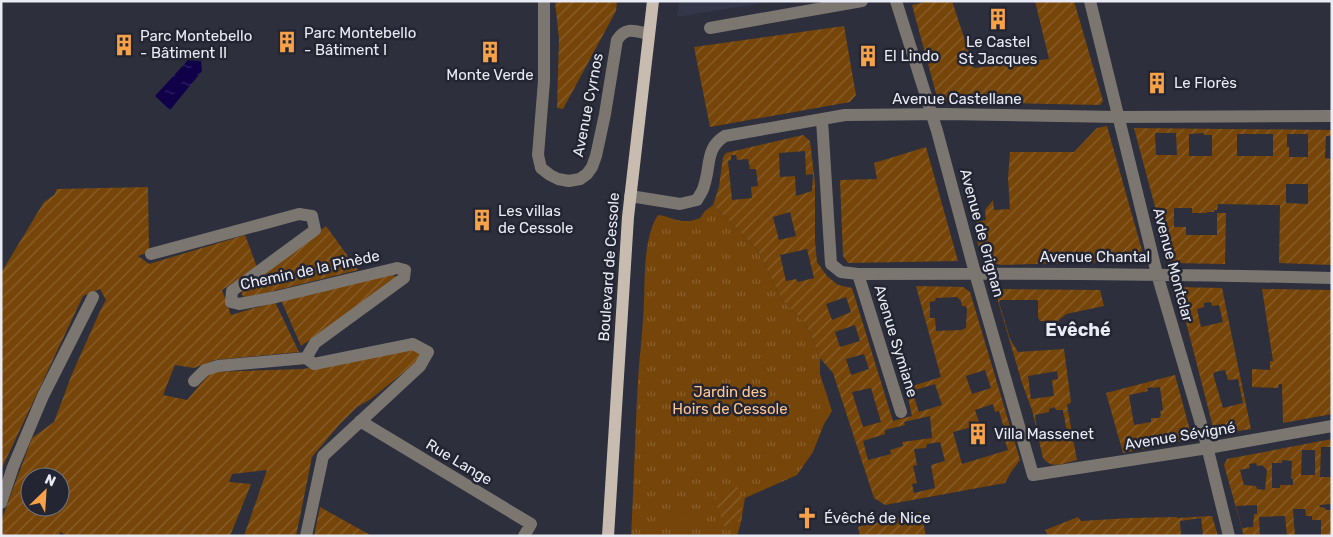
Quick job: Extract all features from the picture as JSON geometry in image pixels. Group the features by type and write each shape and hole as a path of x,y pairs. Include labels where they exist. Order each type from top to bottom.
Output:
{"main road":[{"name":"Boulevard de Cessole","path":"608,536 630,196 653,1"}],"street":[{"name":"Avenue Cyrnos","path":"544,1 544,81 538,155 541,168 558,179 569,181 580,178 587,174 592,167 605,114 617,40 627,30 649,34"},
{"path":"710,28 862,1"},
{"name":"Avenue de Grignan","path":"896,1 932,114 1033,475"},
{"name":"Avenue Montclar","path":"1090,1 1158,274 1208,448 1229,536"},
{"name":"Avenue Castellane","path":"630,196 680,204 697,200 704,187 711,150 717,141 726,136 845,115 1332,116"},
{"name":"Avenue Symiane","path":"822,120 831,264 841,272 858,274 901,412"},
{"name":"Chemin de la Pinède","path":"151,254 299,214 312,216 316,230 232,291 232,302 239,304 276,297 397,268 405,270 404,278 315,343 306,358"},
{"name":"Avenue Chantal","path":"858,274 1158,274 1332,278"},
{"path":"1,503 43,396 93,297"},
{"path":"194,381 205,370 218,366 306,358 314,364 413,344 428,352 420,366 323,456 306,536"},
{"name":"Rue Lange","path":"360,421 531,524 524,536"},
{"name":"Avenue Sévigné","path":"1033,475 1208,448 1332,426"}],"shaded area":[{"path":"679,1 775,1 677,17"}],"green space":[{"path":"555,1 617,1 616,11 563,109 557,108 559,39"},
{"path":"930,1 952,1 974,68 1049,59 1035,1 1074,1 1103,101 1100,105 946,102 937,97 912,5"},
{"path":"844,26 856,95 850,102 710,127 694,47"},
{"path":"1107,126 1145,261 1001,265 987,260 980,251 977,241 980,240 976,222 986,220 985,210 993,200 994,210 1010,209 1008,178 1010,152 1074,152 1097,128"},
{"path":"1134,128 1332,130 1332,136 1326,136 1325,158 1332,159 1332,265 1279,263 1280,205 1218,204 1217,210 1207,213 1192,213 1192,208 1174,208 1174,227 1186,227 1186,235 1217,235 1217,213 1226,213 1225,264 1170,263","holes":["1155,133 1176,133 1177,155 1156,155","1204,133 1204,135 1212,135 1212,156 1189,156 1189,134","1237,134 1273,134 1273,156 1237,156","1287,134 1308,134 1308,157 1289,157 1289,147 1287,147","1286,184 1308,184 1308,204 1286,203"]},
{"path":"803,135 810,141 815,183 817,262 827,276 838,285 852,288 893,421 912,416 906,388 941,377 916,286 963,287 970,292 1020,460 1005,483 885,505 874,498 833,373 820,358 806,324 782,300 757,249 713,205 719,187 723,157 726,153","holes":["805,151 806,175 813,174 812,191 796,196 795,176 780,177 779,153","731,155 736,155 737,160 748,159 750,169 756,169 758,186 751,187 752,198 732,200 728,161 731,160","790,212 796,236 779,240 773,217","807,249 814,278 798,282 796,279 786,281 780,255","846,297 851,312 832,320 826,304","957,297 961,301 962,306 967,308 966,328 962,330 936,331 935,318 930,318 930,302 935,301 936,298","855,325 860,341 840,347 835,332","864,354 869,369 851,375 846,359","985,370 991,388 972,394 966,376","935,384 942,405 919,412 912,391","871,388 881,422 863,427 852,392","993,404 995,412 999,411 1004,428 1001,429 1008,450 962,464 953,432 972,427 971,425 979,422 975,410","930,416 932,438 902,442 903,446 890,450 891,454 868,460 863,441 885,434 885,430 905,425 904,422","940,442 945,461 931,465 935,488 914,493 912,484 917,483 913,466 917,465 914,449 926,448 927,444"]},
{"path":"926,147 958,261 848,263 843,256 840,180 877,179 874,163"},
{"path":"148,187 149,252 138,256 149,264 245,235 257,267 222,290 231,315 275,302 299,352 215,360 194,368 175,365 163,395 187,400 211,372 303,369 337,364 411,348 420,353 420,359 371,399 357,407 312,457 296,536 244,536 267,470 232,474 229,482 251,484 230,536 66,536 61,532 58,536 1,536 1,521 20,470 20,517 70,517 70,467 21,467 32,438 54,422 72,374 106,300 100,289 83,296 1,470 1,273 44,202 54,195 57,189"},
{"name":"Jardin des Hoirs de Cessole","path":"713,205 757,249 782,300 806,324 820,358 820,374 832,411 824,424 813,452 797,475 745,498 737,536 631,536 638,380 644,307 645,266 649,238 658,215 680,221 691,221 700,218"},
{"path":"326,226 358,270 261,294 245,297 242,295 242,290"},
{"path":"391,273 396,277 394,280 301,346 281,300"},
{"path":"1177,287 1222,288 1251,429 1220,434 1214,431","holes":["1211,302 1212,306 1219,305 1223,322 1201,327 1197,309 1204,307 1204,303","1225,370 1228,380 1238,379 1243,403 1223,408 1213,374"]},
{"path":"1003,289 1100,290 1104,306 1066,314 1057,322 1040,321 1038,317 1038,300 1000,300 999,302 1010,339 1018,352 1064,349 1071,402 1067,405 1077,460 1054,465 1043,458 1032,410 1022,383 998,301 997,293","holes":["1057,371 1058,379 1052,380 1054,396 1031,399 1028,376","1055,407 1056,410 1063,410 1067,432 1057,435 1054,432 1040,436 1039,430 1037,430 1035,415 1049,412 1049,409"]},
{"path":"1262,289 1332,290 1332,414 1283,423 1282,384 1279,384 1278,388 1252,387 1252,369 1270,370 1270,361 1273,361"},
{"path":"1175,375 1191,434 1186,440 1123,453 1106,393","holes":["1160,387 1163,410 1160,411 1161,415 1159,418 1151,418 1151,422 1134,425 1129,395 1148,391 1147,388"]},
{"path":"1332,439 1332,447 1321,447 1320,477 1332,477 1332,504 1319,505 1326,510 1332,510 1331,536 1321,536 1321,520 1312,520 1312,516 1306,516 1305,509 1293,509 1295,536 1287,536 1285,516 1259,517 1260,536 1244,536 1224,465 1227,459","holes":["1302,450 1315,450 1315,475 1301,475","1282,460 1292,461 1291,479 1293,479 1293,485 1280,485 1280,488 1272,488 1272,463 1282,463","1256,463 1257,466 1262,465 1267,470 1265,490 1257,489 1256,486 1244,485 1240,470 1250,468 1249,464","1257,505 1257,514 1254,514 1253,527 1242,528 1236,506"]},
{"path":"737,486 741,497 742,515 727,533 714,498"},
{"path":"320,507 372,536 314,536"},
{"path":"684,512 690,536 672,536 668,515"},
{"path":"921,512 926,536 860,536 858,527"},
{"path":"1212,516 1218,536 1203,536 1201,518 1180,521 1181,536 1048,536 1045,530 1078,517 1081,521"}],"water":[{"path":"188,60 201,61 202,71 170,110 155,96"}],"place":[{"name":"Le Castel St Jacques","path":"998,19"},
{"name":"Parc Montebello - Bâtiment I","path":"287,42"},
{"name":"Parc Montebello - Bâtiment II","path":"124,45"},
{"name":"Monte Verde","path":"490,52"},
{"name":"El Lindo","path":"868,56"},
{"name":"Le Florès","path":"1157,83"},
{"name":"Les villas de Cessole","path":"482,220"},
{"name":"Villa Massenet","path":"978,434"},
{"name":"Évêché de Nice","path":"807,518"}],"district":[{"name":"Evêché","path":"1078,330"}]}
